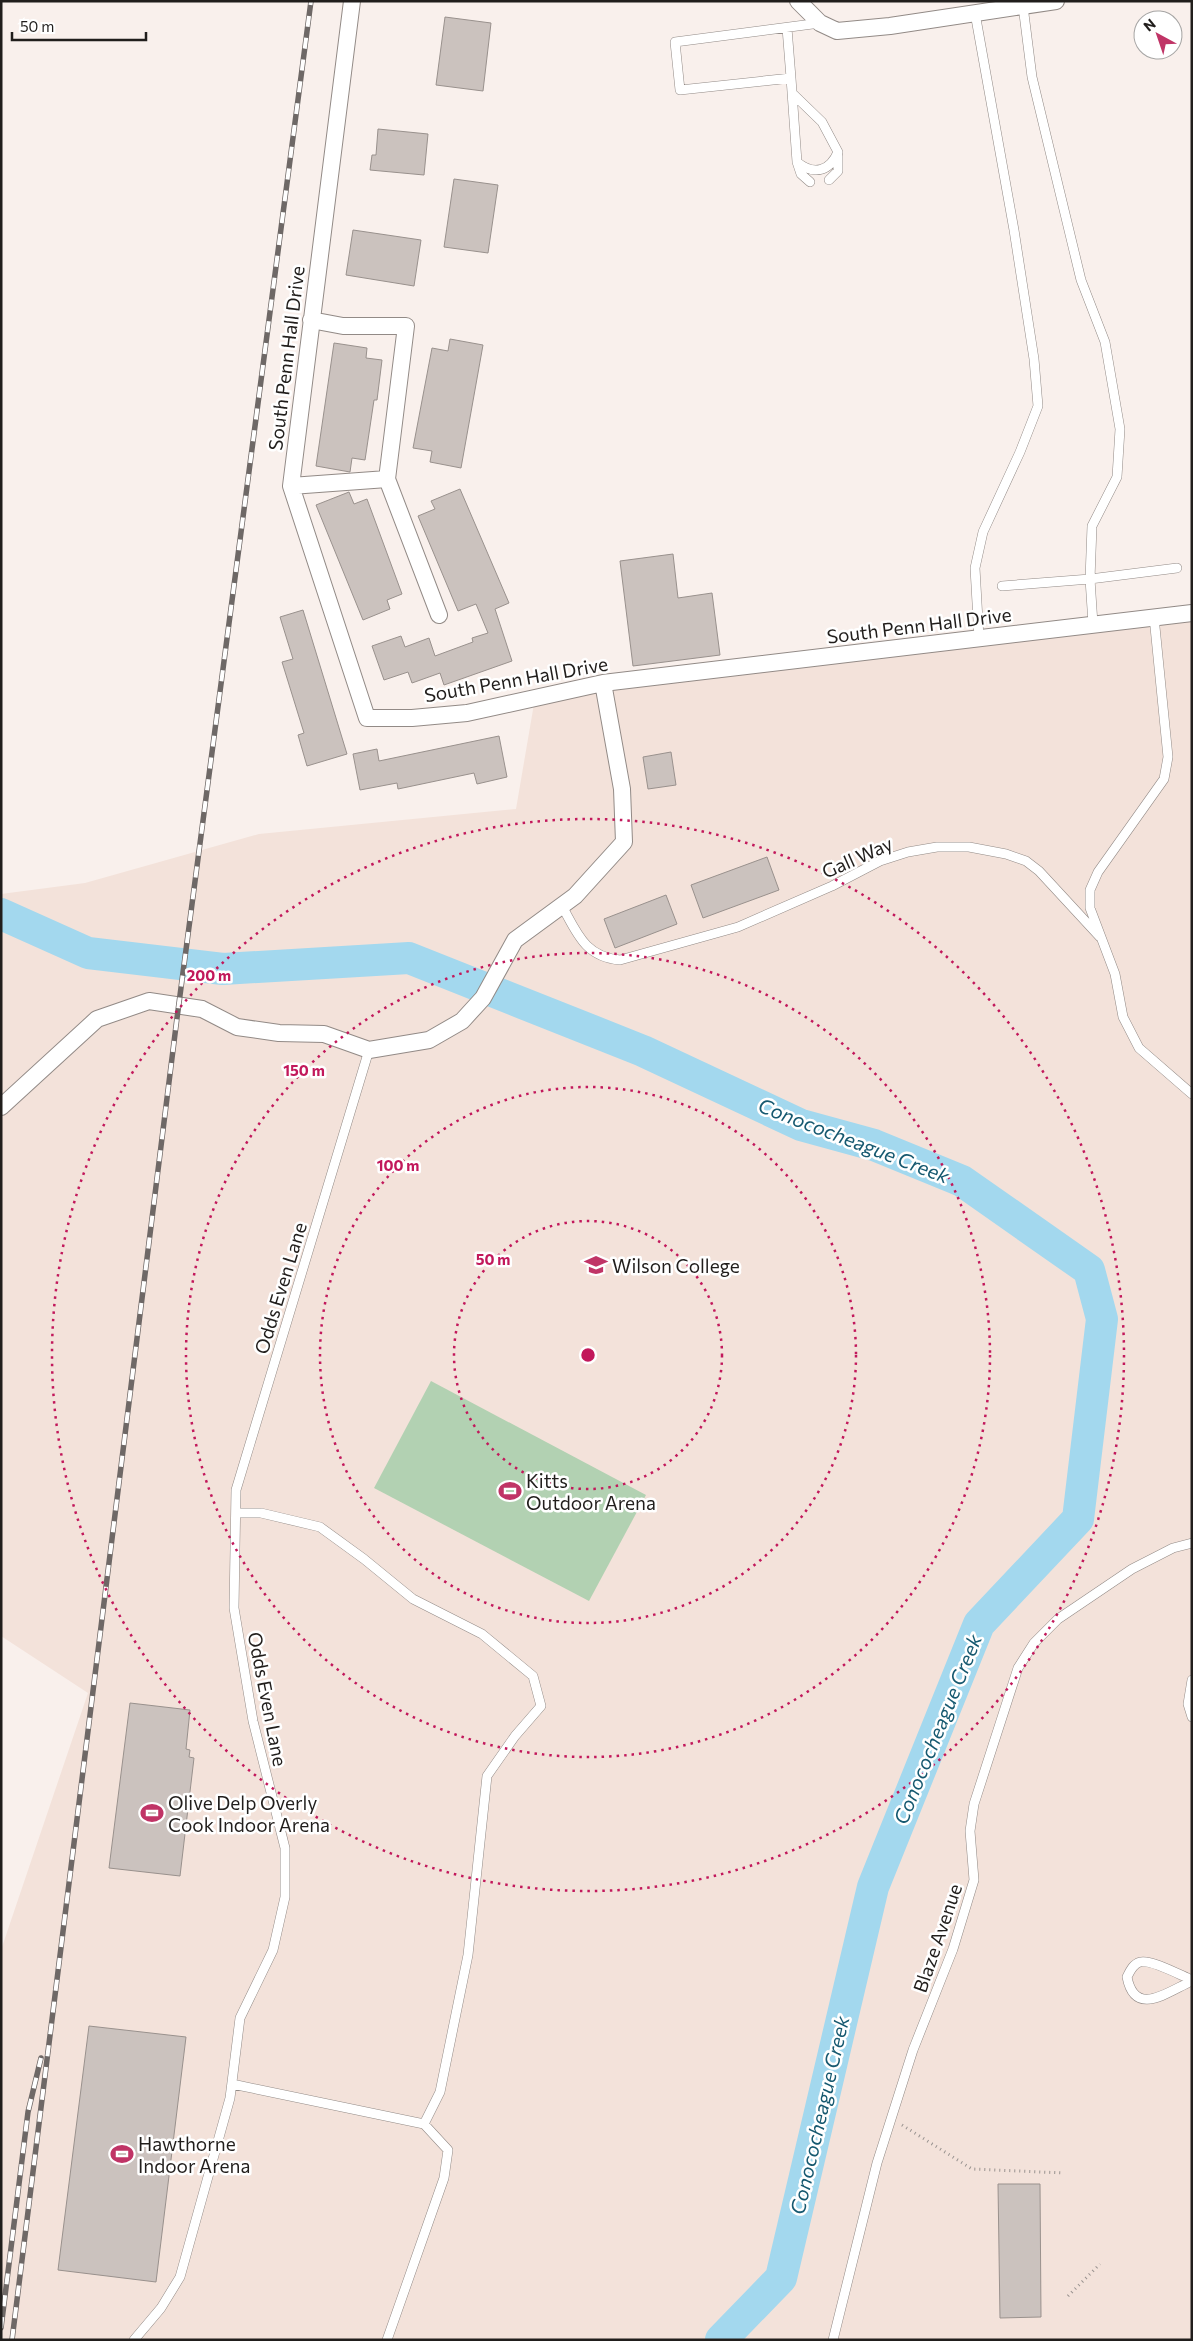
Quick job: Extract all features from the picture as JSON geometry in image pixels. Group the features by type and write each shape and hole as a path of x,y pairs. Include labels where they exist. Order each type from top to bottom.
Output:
{"street":[{"name":"South Penn Hall Drive","path":"352,1 290,486 367,718 412,718 467,713 603,683 1192,613"},
{"path":"798,1 820,23 837,31 1056,1"},
{"path":"311,320 343,326 406,326 388,480 439,615"},
{"path":"290,486 388,480"},
{"path":"1,1107 97,1019 148,1001 202,1009 237,1027 279,1034 324,1034 369,1050 429,1040 462,1022 483,998 515,940 575,896 624,842 622,789 603,683"}],"lane":[{"path":"1023,6 1032,77 1081,280 1105,342 1120,429 1117,477 1092,526 1090,579 1093,624"},
{"path":"976,13 1014,230 1034,359 1038,406 1020,452 983,532 975,568 979,638"},
{"path":"791,78 680,90 675,42 820,23"},
{"path":"787,28 797,162 801,174 810,182"},
{"path":"792,93 822,122 838,152 838,171 829,180"},
{"path":"797,162 804,167 816,170 833,163 838,152"},
{"path":"1002,586 1090,579 1177,568"},
{"path":"1100,937 1090,908 1090,890 1098,872 1164,778 1168,757 1154,618"},
{"name":"Gall Way","path":"562,906 582,941 595,954 608,959 620,960 738,927 824,889 880,861 908,852 969,847 1006,854 1026,861 1039,871 1100,937 1114,974 1123,1017 1140,1048 1192,1094"},
{"name":"Odds Even Lane","path":"134,2340 161,2308 180,2277 230,2098 240,2018 273,1950 285,1897 285,1848 253,1720 234,1608 236,1490 369,1050"},
{"path":"236,1513 261,1514 320,1528 364,1559 413,1599 482,1634 533,1676 541,1706 515,1736 487,1776 468,1955 440,2092 424,2124"},
{"name":"Blaze Avenue","path":"833,2340 876,2163 913,2050 953,1949 974,1880 970,1831 974,1804 1018,1668 1034,1643 1058,1619 1132,1569 1173,1548 1192,1543"},
{"path":"1192,1680 1188,1704 1192,1717"},
{"path":"1140,1962 1151,1963 1192,1981 1147,2001 1132,1994 1127,1977 1131,1968 1140,1962"},
{"path":"232,2084 424,2124 448,2150 444,2178 387,2340"}],"path":[{"path":"891,2118 972,2169 1064,2173"},
{"path":"1068,2296 1100,2264"}],"shaded area":[{"name":"Wilson College","path":"1192,613 1192,2340 1,2340 1,1950 88,1693 1,1636 1,894 85,883 259,834 516,809 535,698"}],"green space":[{"name":"Kitts Outdoor Arena","path":"431,1381 646,1495 589,1601 374,1488"}],"building":[{"path":"445,17 491,23 483,91 436,85"},
{"path":"378,129 428,134 424,175 370,170 372,155 376,155"},
{"path":"454,179 498,185 488,253 444,247"},
{"path":"353,230 421,240 414,286 346,275"},
{"path":"450,339 483,345 461,468 430,462 432,451 413,448 432,348 448,351"},
{"path":"334,343 367,348 366,358 382,360 377,400 374,400 365,460 352,458 350,472 316,466"},
{"path":"460,489 509,603 495,609 512,661 444,685 440,673 412,683 408,672 384,680 372,646 401,636 405,647 429,638 435,656 473,642 472,638 488,633 476,604 458,611 418,516 435,509 431,501"},
{"path":"349,492 354,504 367,499 402,594 387,600 390,609 363,620 316,505"},
{"path":"673,554 678,598 712,593 720,655 633,666 620,561"},
{"path":"303,610 347,754 307,766 298,735 304,733 282,662 293,659 280,617"},
{"path":"499,736 507,777 477,784 474,773 398,789 397,783 360,790 353,754 377,749 379,761"},
{"path":"671,752 676,785 648,789 643,757"},
{"path":"767,857 779,890 703,918 691,885"},
{"path":"666,895 677,924 615,948 604,919"},
{"name":"Olive Delp Overly Cook Indoor Arena","path":"130,1703 190,1710 186,1749 190,1750 189,1757 194,1758 180,1876 109,1868"},
{"name":"Hawthorne Indoor Arena","path":"89,2026 186,2037 156,2282 58,2270"},
{"path":"998,2184 1040,2184 1041,2317 1000,2318"}],"waterway":[{"name":"Conococheague Creek","path":"1,914 88,953 223,969 409,958 643,1051 801,1125 874,1145 962,1181 1089,1270 1102,1319 1078,1519 979,1624 873,1887 781,2278 721,2340"}],"railway":[{"path":"12,2340 177,1018 311,1"},
{"path":"1,2328 28,2112 41,2058"}],"place":[{"name":"Wilson College","path":"596,1265"},
{"name":"Kitts Outdoor Arena","path":"510,1491"},
{"name":"Olive Delp Overly Cook Indoor Arena","path":"152,1813"},
{"name":"Hawthorne Indoor Arena","path":"122,2154"}]}
